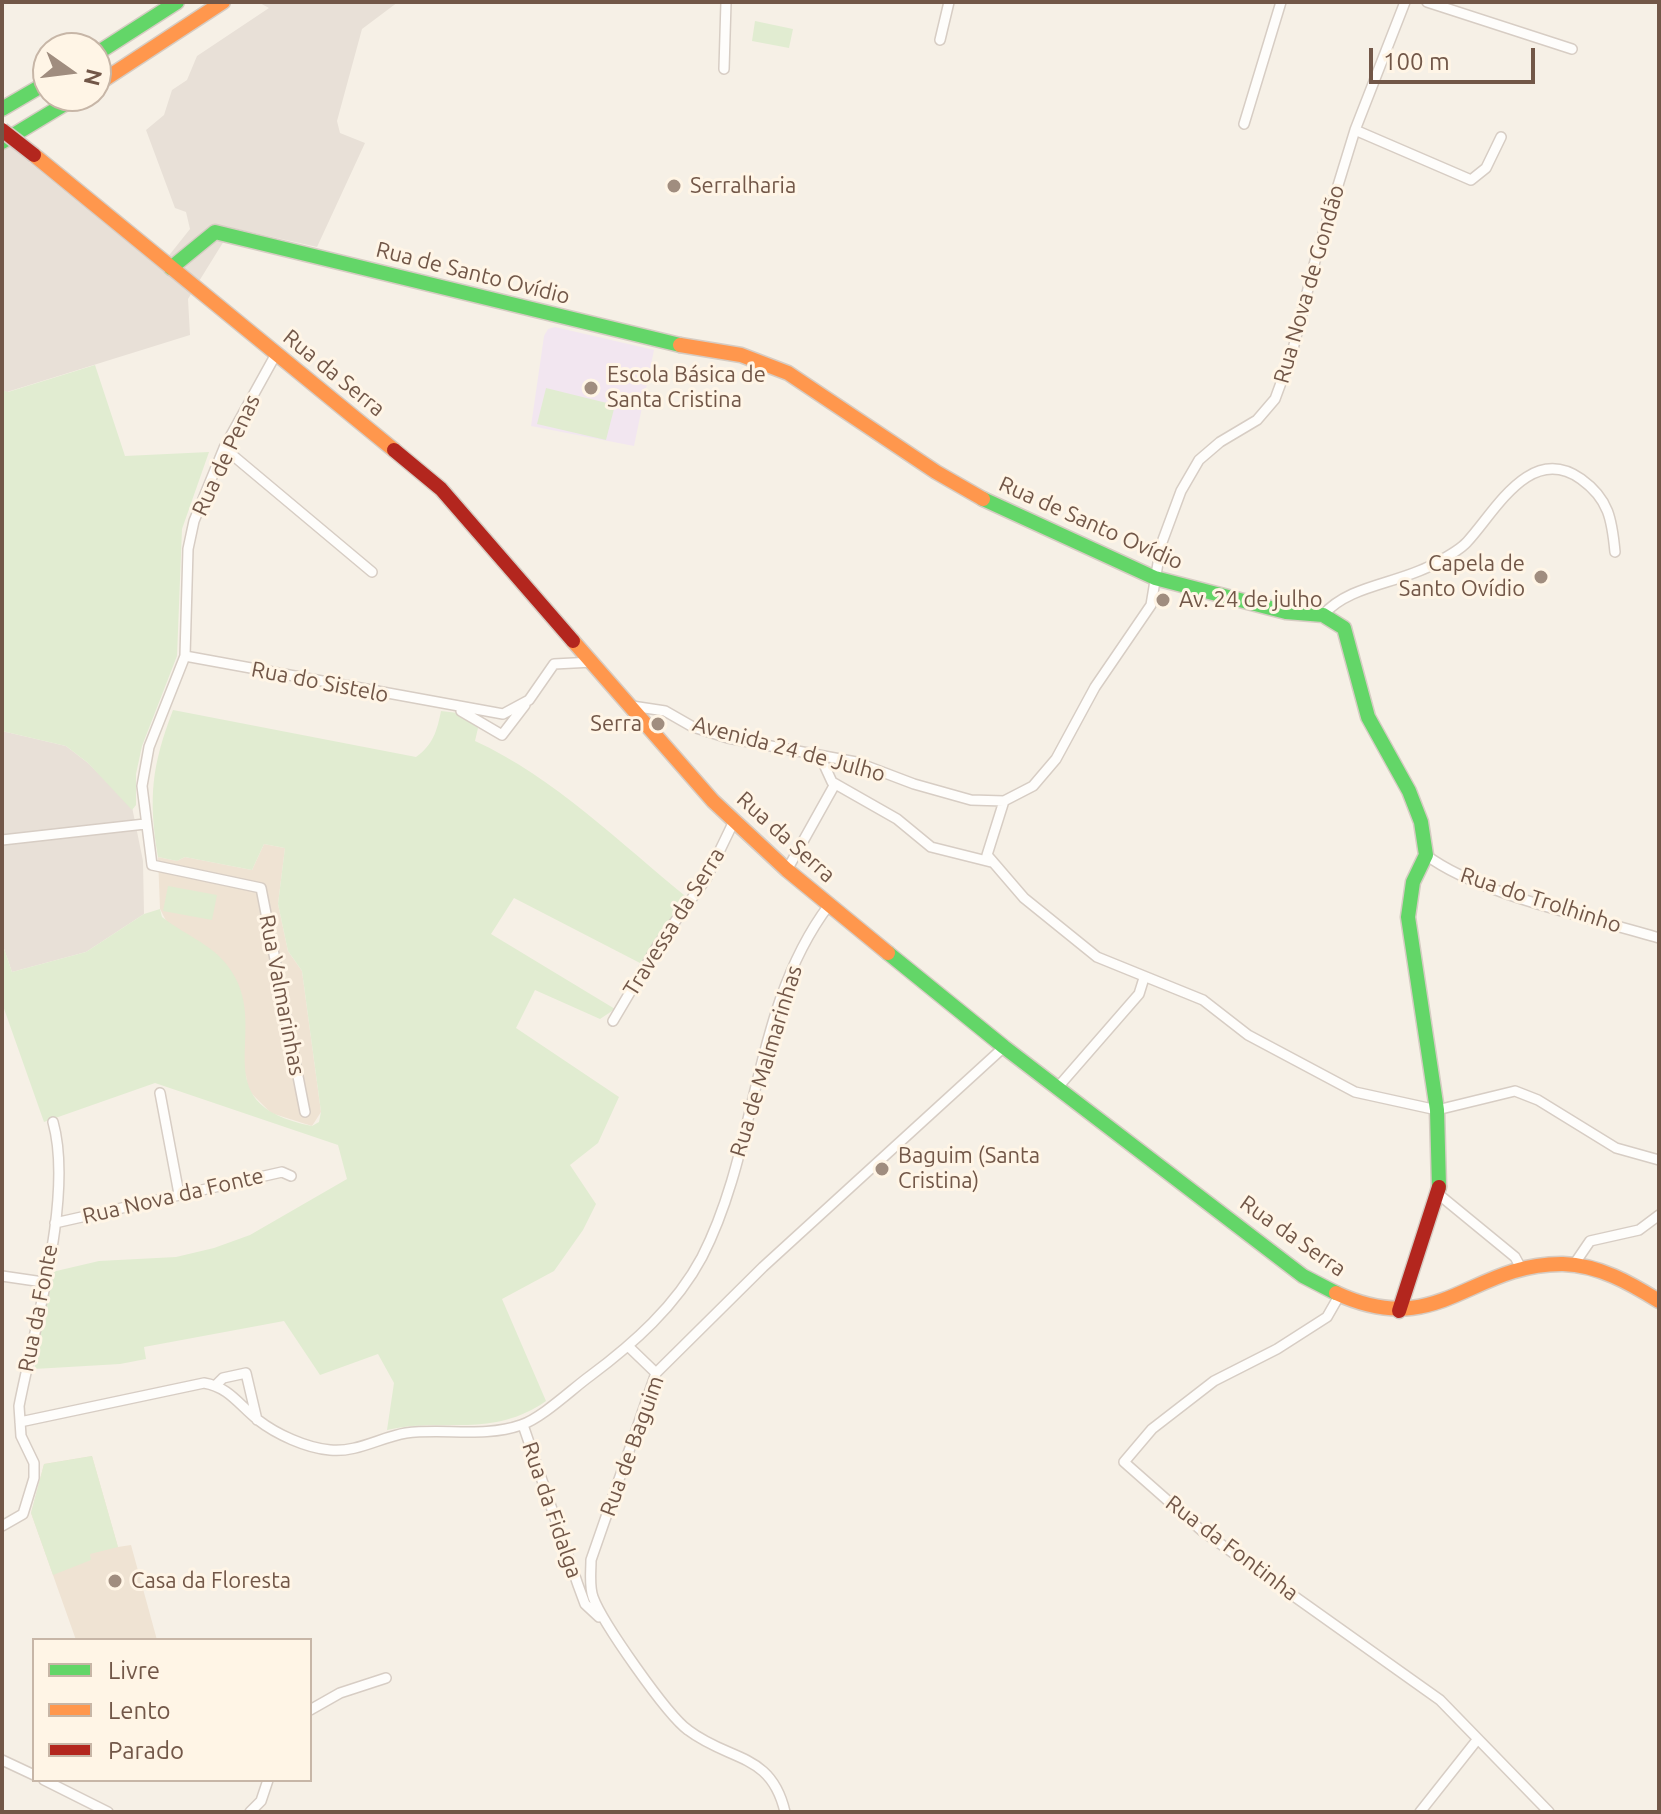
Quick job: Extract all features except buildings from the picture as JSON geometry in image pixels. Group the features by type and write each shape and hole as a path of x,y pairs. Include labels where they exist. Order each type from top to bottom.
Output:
{"main road":[{"path":"112,44 177,2"},
{"path":"112,75 223,2"},
{"path":"2,109 32,91"},
{"path":"2,142 52,112"},
{"name":"Rua da Serra","path":"2,130 441,489 734,821 787,870 1004,1047 1303,1276 1339,1296 1399,1311 1424,1308 1521,1268 1575,1263 1609,1272 1659,1301"},
{"name":"Rua de Santo Ovídio","path":"171,268 215,232 654,341 741,355 788,373 936,472 1009,514 1155,578 1286,612 1323,615"},
{"path":"1323,615 1344,628 1357,670 1360,696 1409,791 1421,822 1426,855 1413,882 1408,917 1437,1110 1440,1183 1399,1311"}],"street":[{"path":"724,69 726,2"},
{"path":"940,40 949,2"},
{"path":"1244,124 1281,2"},
{"name":"Rua Nova de Gondão","path":"1155,578 1161,545 1181,491 1199,460 1220,442 1257,420 1275,399 1292,353 1316,257 1355,130 1405,2"},
{"path":"1427,2 1572,49"},
{"path":"1355,130 1471,180 1486,168 1501,137"},
{"name":"Rua de Penas","path":"145,824 142,786 149,747 185,656 188,549 207,485 276,354"},
{"path":"224,448 372,572"},
{"path":"1323,615 1337,599 1431,566 1465,544 1509,488 1539,473 1572,473 1603,498 1612,518 1615,552"},
{"path":"1155,578 1151,605 1095,687 1046,774 1022,795 1004,801 987,855 991,862 1024,898 1097,957 1203,1000 1248,1035 1355,1092 1437,1110 1515,1091 1538,1100 1616,1148 1659,1160"},
{"name":"Rua do Sistelo","path":"185,656 454,708 503,714 529,700"},
{"name":"Rua do Sistelo","path":"454,708 502,735 554,664 593,662"},
{"name":"Avenida 24 de Julho","path":"632,706 665,711 693,727 728,738 821,758 856,762 914,784 971,800 1004,801"},
{"path":"821,758 835,784 897,819 931,847 991,862"},
{"path":"787,870 835,784"},
{"name":"Travessa da Serra","path":"613,1021 658,945 706,879 734,821"},
{"path":"2,840 145,824"},
{"name":"Rua Valmarinhas","path":"145,824 152,865 261,888 305,1112"},
{"name":"Rua do Trolhinho","path":"1426,855 1446,869 1479,882 1659,938"},
{"name":"Rua de Malmarinhas","path":"523,1425 629,1347 683,1285 701,1259 716,1224 767,1042 805,937 829,905"},
{"path":"1058,1087 1139,994 1144,978"},
{"name":"Rua de Baguim","path":"786,1812 774,1780 762,1767 686,1729 603,1621 591,1592 591,1560 656,1373 763,1267 1004,1047"},
{"path":"160,1093 179,1194"},
{"name":"Rua da Fonte","path":"2,1526 23,1514 34,1478 34,1463 21,1436 19,1406 60,1185 53,1122"},
{"name":"Rua Nova da Fonte","path":"55,1223 282,1172 291,1176"},
{"path":"1437,1193 1515,1257 1521,1268"},
{"path":"1575,1263 1590,1241 1639,1230 1659,1215"},
{"path":"2,1276 43,1282"},
{"name":"Rua da Fontinha","path":"1339,1296 1327,1317 1214,1381 1152,1429 1124,1462 1201,1530 1440,1700 1546,1811"},
{"path":"629,1347 656,1373"},
{"path":"20,1422 204,1383 216,1385 223,1378 246,1373 257,1420"},
{"name":"Rua da Fidalga","path":"216,1385 228,1391 257,1420 305,1445 332,1451 407,1433 477,1433 523,1425 585,1604 603,1621"},
{"path":"312,1709 340,1693 386,1678"},
{"path":"1420,1812 1477,1740"},
{"path":"2,1760 32,1774"},
{"path":"48,1782 108,1812"},
{"path":"250,1812 261,1801 267,1782"}],"shaded area":[{"path":"258,2 398,2 362,29 337,121 340,133 365,143 317,247 232,228 188,299 190,335 7,392 2,390 2,140 159,268 190,229 186,212 175,208 146,130 164,115 172,90 187,80 197,56 269,8"},
{"name":"Escola Básica de Santa Cristina","path":"555,327 654,350 634,446 531,426 544,336 548,329"},
{"path":"2,731 66,746 88,763 132,807 143,861 144,914 86,952 12,972 2,943"},
{"path":"264,844 285,848 278,904 288,951 302,971 321,1112 312,1126 271,1113 248,1090 246,1076 160,909 158,857 177,861 185,857 252,870"},
{"name":"Casa da Floresta","path":"92,1456 118,1547 131,1545 156,1638 75,1638 31,1513 44,1464"}],"green space":[{"path":"755,21 793,29 789,48 752,41"},
{"path":"95,365 125,456 209,452 182,529 177,656 142,746 136,774 136,805 132,810 88,763 66,746 2,731 2,390 8,392"},
{"path":"546,388 615,405 606,440 537,424"},
{"path":"173,710 416,757 427,748 433,737 441,711 458,713 478,728 475,741 532,773 560,793 689,899 640,963 514,898 491,934 615,1009 600,1019 535,990 516,1028 619,1097 598,1143 570,1165 596,1204 583,1230 554,1271 502,1299 546,1401 526,1413 487,1423 387,1430 394,1383 378,1354 320,1375 284,1321 144,1347 146,1359 120,1364 34,1369 52,1272 99,1261 176,1257 214,1248 250,1235 347,1179 338,1145 155,1083 44,1122 2,1003 2,943 12,972 86,952 144,914 160,909 162,917 220,957 240,989 245,1014 247,1082 257,1100 277,1115 312,1126 319,1122 321,1112 302,971 288,951 278,904 285,848 264,844 252,870 185,857 177,861 158,857 153,816 154,782 160,748"},
{"path":"168,886 217,895 212,920 163,911"},
{"path":"92,1456 118,1547 90,1554 91,1560 53,1575 31,1513 44,1464"}],"traffic: fast":[{"path":"112,44 177,2"},
{"path":"2,109 32,91"},
{"path":"2,142 52,112"},
{"path":"171,268 215,232 680,345"},
{"path":"983,499 1155,578 1286,612 1323,615 1344,628 1368,717 1409,791 1421,822 1426,855 1413,882 1408,917 1437,1110 1439,1187"},
{"path":"888,953 1004,1047 1303,1276 1336,1293"}],"traffic: slow":[{"path":"112,75 223,2"},
{"path":"34,155 394,450"},
{"path":"680,345 741,355 788,373 936,472 983,499"},
{"path":"573,641 713,801 787,870 888,953"},
{"path":"1336,1293 1372,1305 1402,1309 1429,1305 1531,1267 1563,1264 1602,1271 1659,1301"}],"traffic: jam":[{"path":"2,130 34,155"},
{"path":"394,450 441,489 573,641"},
{"path":"1399,1311 1439,1187"}],"place":[{"name":"Serralharia","path":"674,186"},
{"name":"Escola Básica de Santa Cristina","path":"591,388"},
{"name":"Capela de Santo Ovídio","path":"1541,577"},
{"name":"Av. 24 de julho","path":"1163,600"},
{"name":"Serra","path":"658,724"},
{"name":"Baguim (Santa Cristina)","path":"882,1169"},
{"name":"Casa da Floresta","path":"115,1581"}]}
